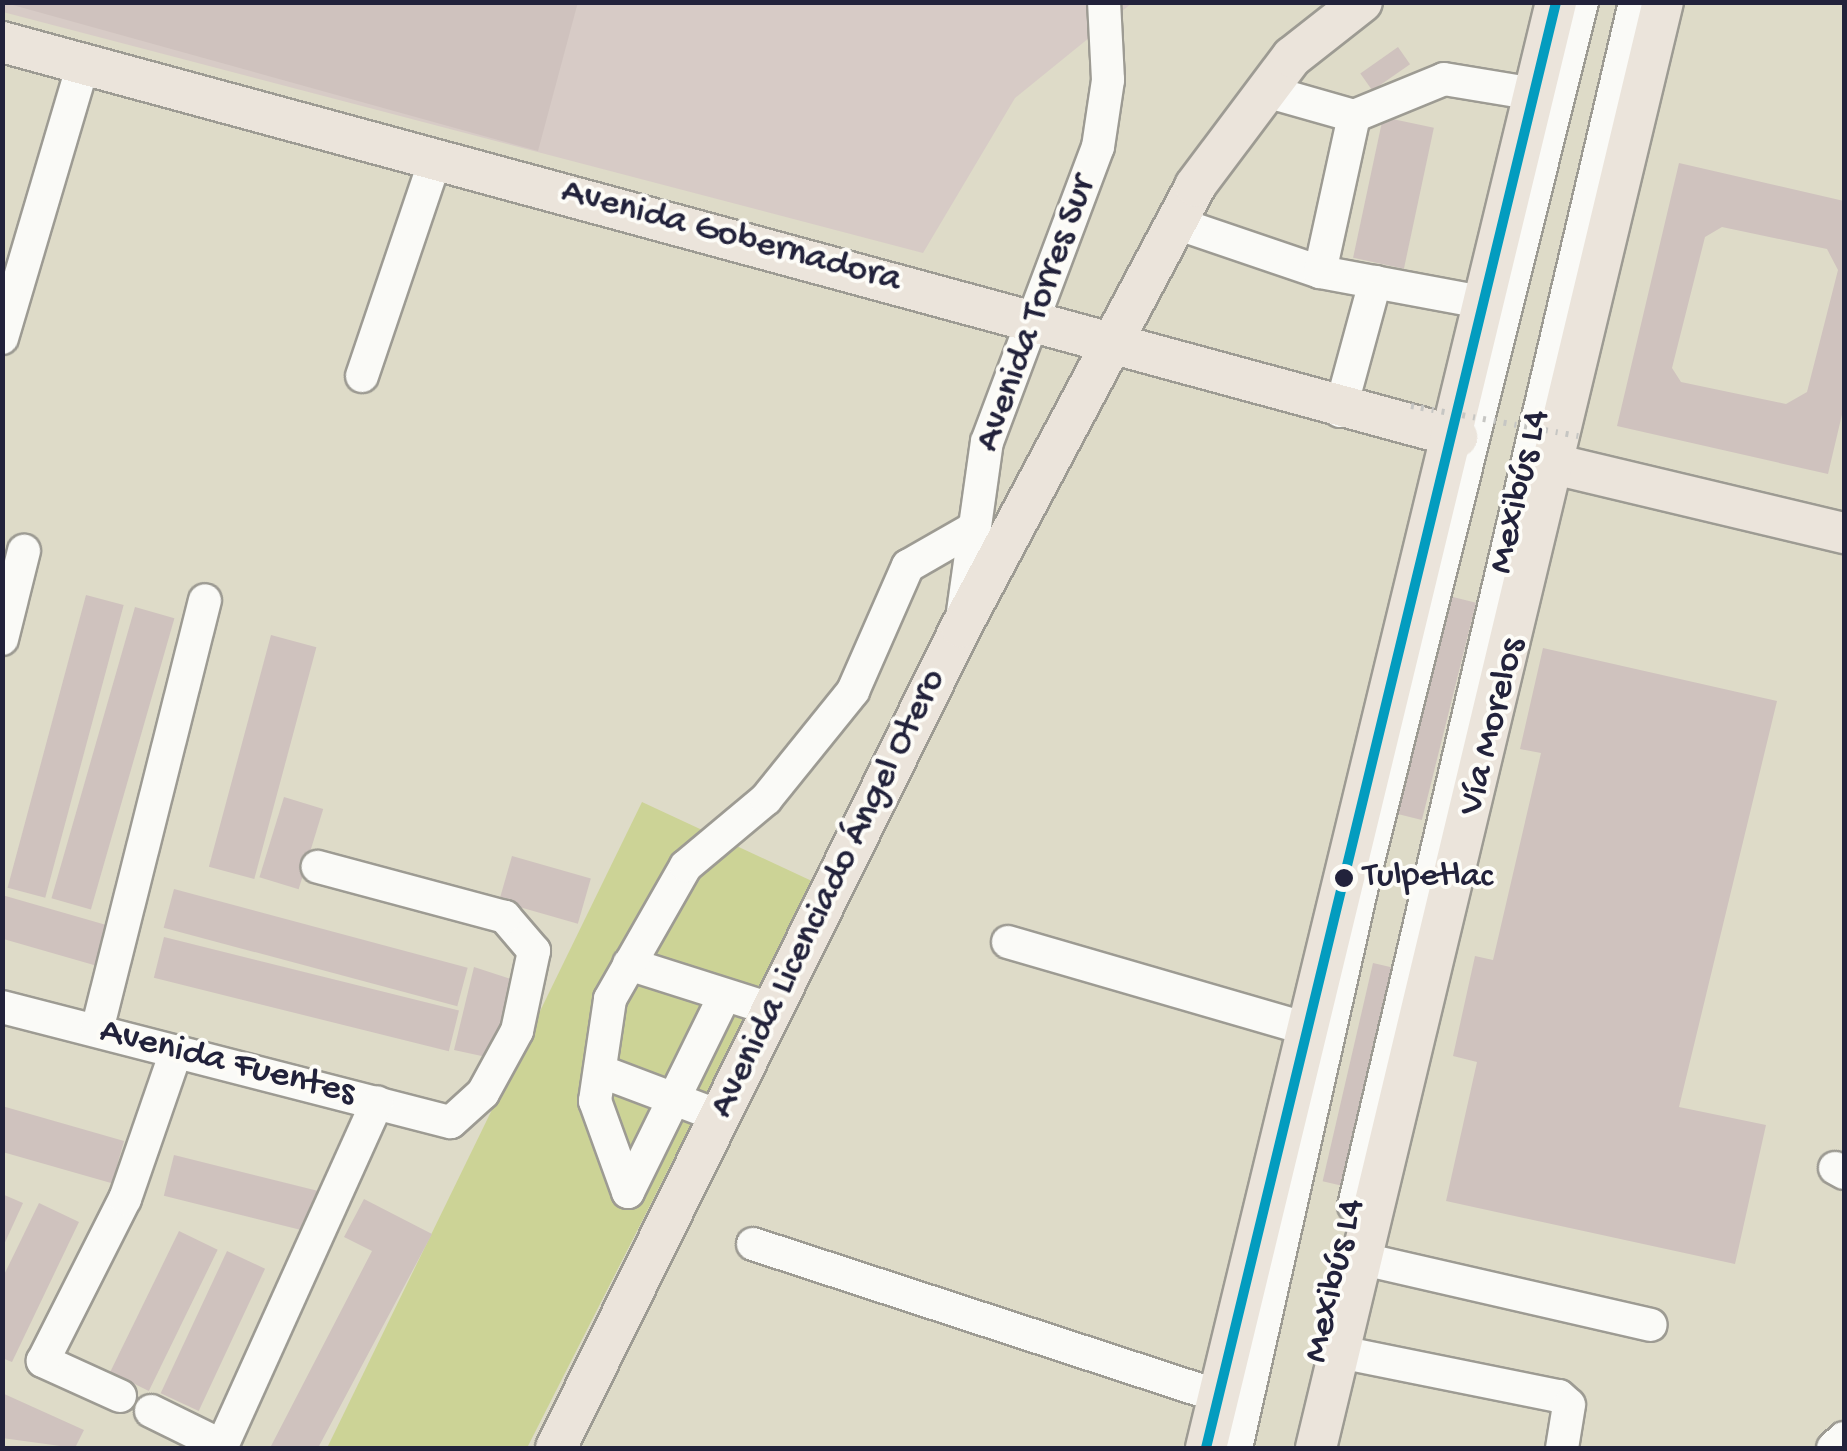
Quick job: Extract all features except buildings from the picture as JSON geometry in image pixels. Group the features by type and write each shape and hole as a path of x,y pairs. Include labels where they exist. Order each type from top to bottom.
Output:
{"main road":[{"name":"Avenida Licenciado Ángel Otero","path":"556,1448 961,628 1176,224 1292,57 1362,2"},
{"path":"1206,1448 1457,437 1556,2"},
{"name":"Vía Morelos","path":"1316,1448 1571,451 1662,2"},
{"name":"Avenida Gobernadora","path":"2,42 1038,320 1340,411 1457,437"},
{"path":"1571,451 1844,533"}],"street":[{"name":"Avenida Torres Sur","path":"961,628 969,531 986,442 1038,320 1098,147 1104,2"},
{"name":"Mexibús L4","path":"1236,1448 1364,874 1582,2"},
{"name":"Mexibús L4","path":"1296,1448 1635,2"},
{"path":"2,338 84,61"},
{"path":"1266,92 1354,116 1444,79 1536,94"},
{"path":"1320,272 1354,116"},
{"path":"362,376 436,157"},
{"path":"1176,224 1320,272 1487,303"},
{"path":"1340,411 1375,282"},
{"path":"724,997 628,1192 595,1101 610,999 686,866 766,799 853,691 908,566 969,531"},
{"path":"2,639 24,551"},
{"path":"97,1030 204,600"},
{"name":"Avenida Fuentes","path":"2,1007 452,1122 484,1092 517,1031 534,950 505,917 318,866"},
{"path":"1008,942 1310,1030"},
{"path":"629,964 772,1009"},
{"path":"120,1396 42,1362 124,1199 176,1052"},
{"path":"600,1072 719,1116"},
{"path":"151,1411 222,1446 376,1102"},
{"path":"753,1244 1218,1396"},
{"path":"1363,1259 1651,1325"},
{"path":"1340,1352 1560,1396 1570,1406 1562,1448"},
{"path":"1833,1448 1844,1438"}],"path":[{"path":"1411,406 1571,451"}],"shaded area":[{"path":"2,3 1132,3 1015,98 923,253 3,12"}],"green space":[{"path":"642,802 814,882 527,1448 327,1448"}],"transit line":[{"path":"1206,1448 1556,2"}],"place":[{"name":"Tulpetlac","path":"1344,878"}]}
